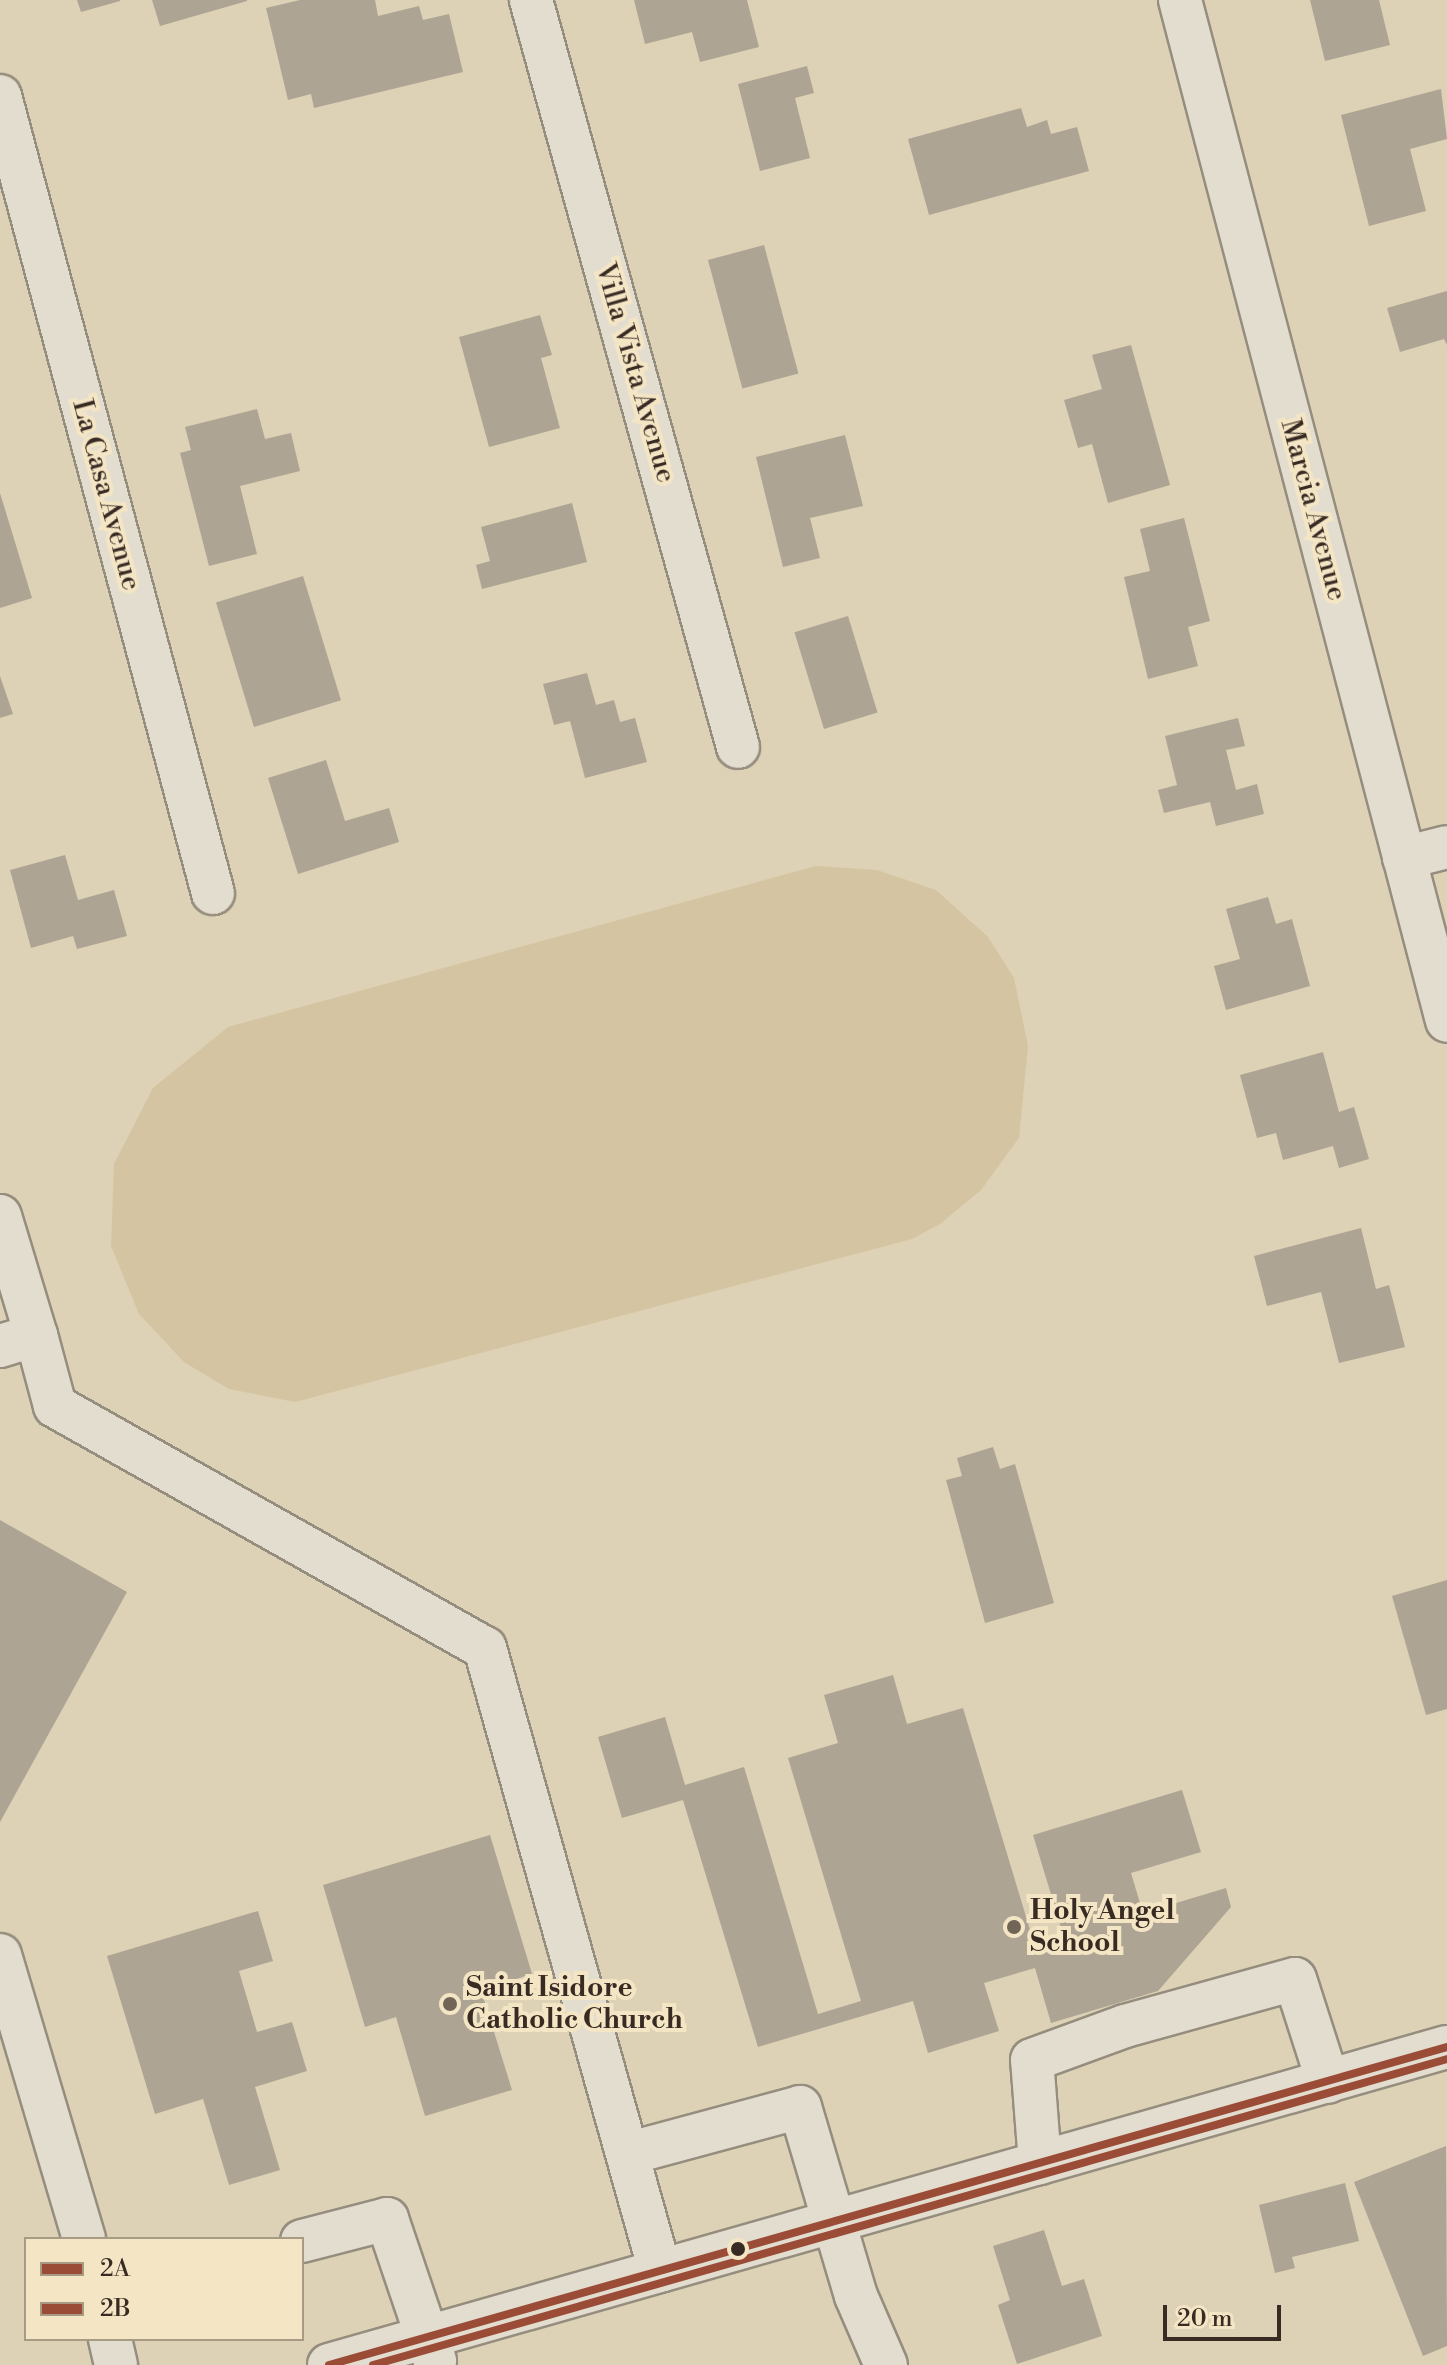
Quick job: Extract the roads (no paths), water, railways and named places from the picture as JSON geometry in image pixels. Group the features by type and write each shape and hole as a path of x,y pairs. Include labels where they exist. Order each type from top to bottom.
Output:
{"street":[{"name":"Villa Vista Avenue","path":"531,0 738,747"},
{"name":"Marcia Avenue","path":"1180,0 1404,858 1439,961 1447,1021"},
{"name":"La Casa Avenue","path":"0,96 213,893"},
{"path":"1404,858 1447,847"},
{"path":"0,1216 18,1341 55,1406 485,1648 630,2153 660,2271"},
{"path":"0,1955 83,2237"},
{"path":"1040,2163 1032,2060 1139,2022 1295,1979 1328,2082"},
{"path":"329,2365 431,2351 660,2271 1447,2047"},
{"path":"630,2153 800,2107 833,2222 886,2365"},
{"path":"304,2240 387,2219 431,2351"},
{"path":"110,2341 116,2365"}],"place":[{"name":"Holy Angel School","path":"1014,1927"},
{"name":"Saint Isidore Catholic Church","path":"450,2004"}]}
